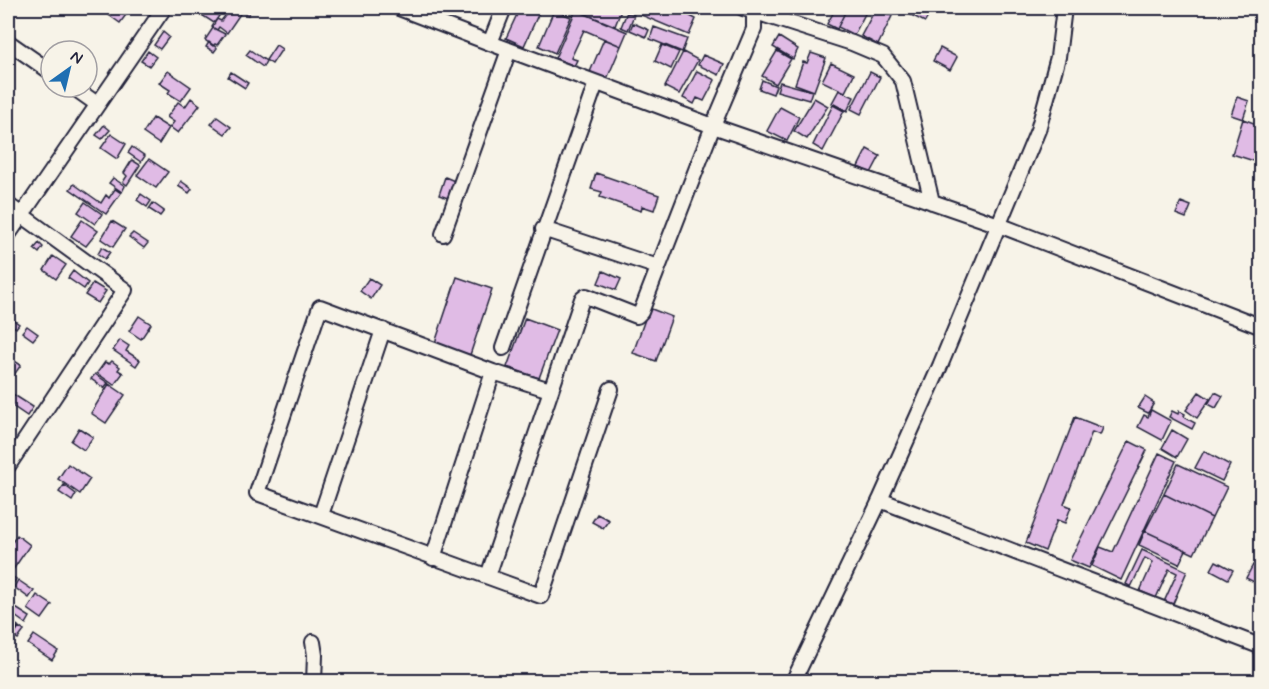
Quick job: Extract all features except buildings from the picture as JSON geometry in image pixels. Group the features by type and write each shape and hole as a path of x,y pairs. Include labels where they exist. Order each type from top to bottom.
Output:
{"street":[{"path":"8,235 164,8"},
{"path":"399,8 713,126 999,225 1262,327"},
{"path":"490,44 504,8"},
{"path":"793,681 880,500 940,366 1038,130 1058,57 1064,8"},
{"path":"488,576 582,299 586,297 637,316 641,312 713,126 754,29 751,9 884,56 903,81 932,202"},
{"path":"8,42 39,64"},
{"path":"443,234 508,50"},
{"path":"503,348 596,83"},
{"path":"90,99 98,104"},
{"path":"8,205 125,290 8,466"},
{"path":"543,229 658,267"},
{"path":"550,390 494,372 320,307 257,492 541,596 611,389"},
{"path":"321,514 383,330"},
{"path":"433,558 494,372"},
{"path":"880,500 1262,647"},
{"path":"313,642 314,681"}]}
